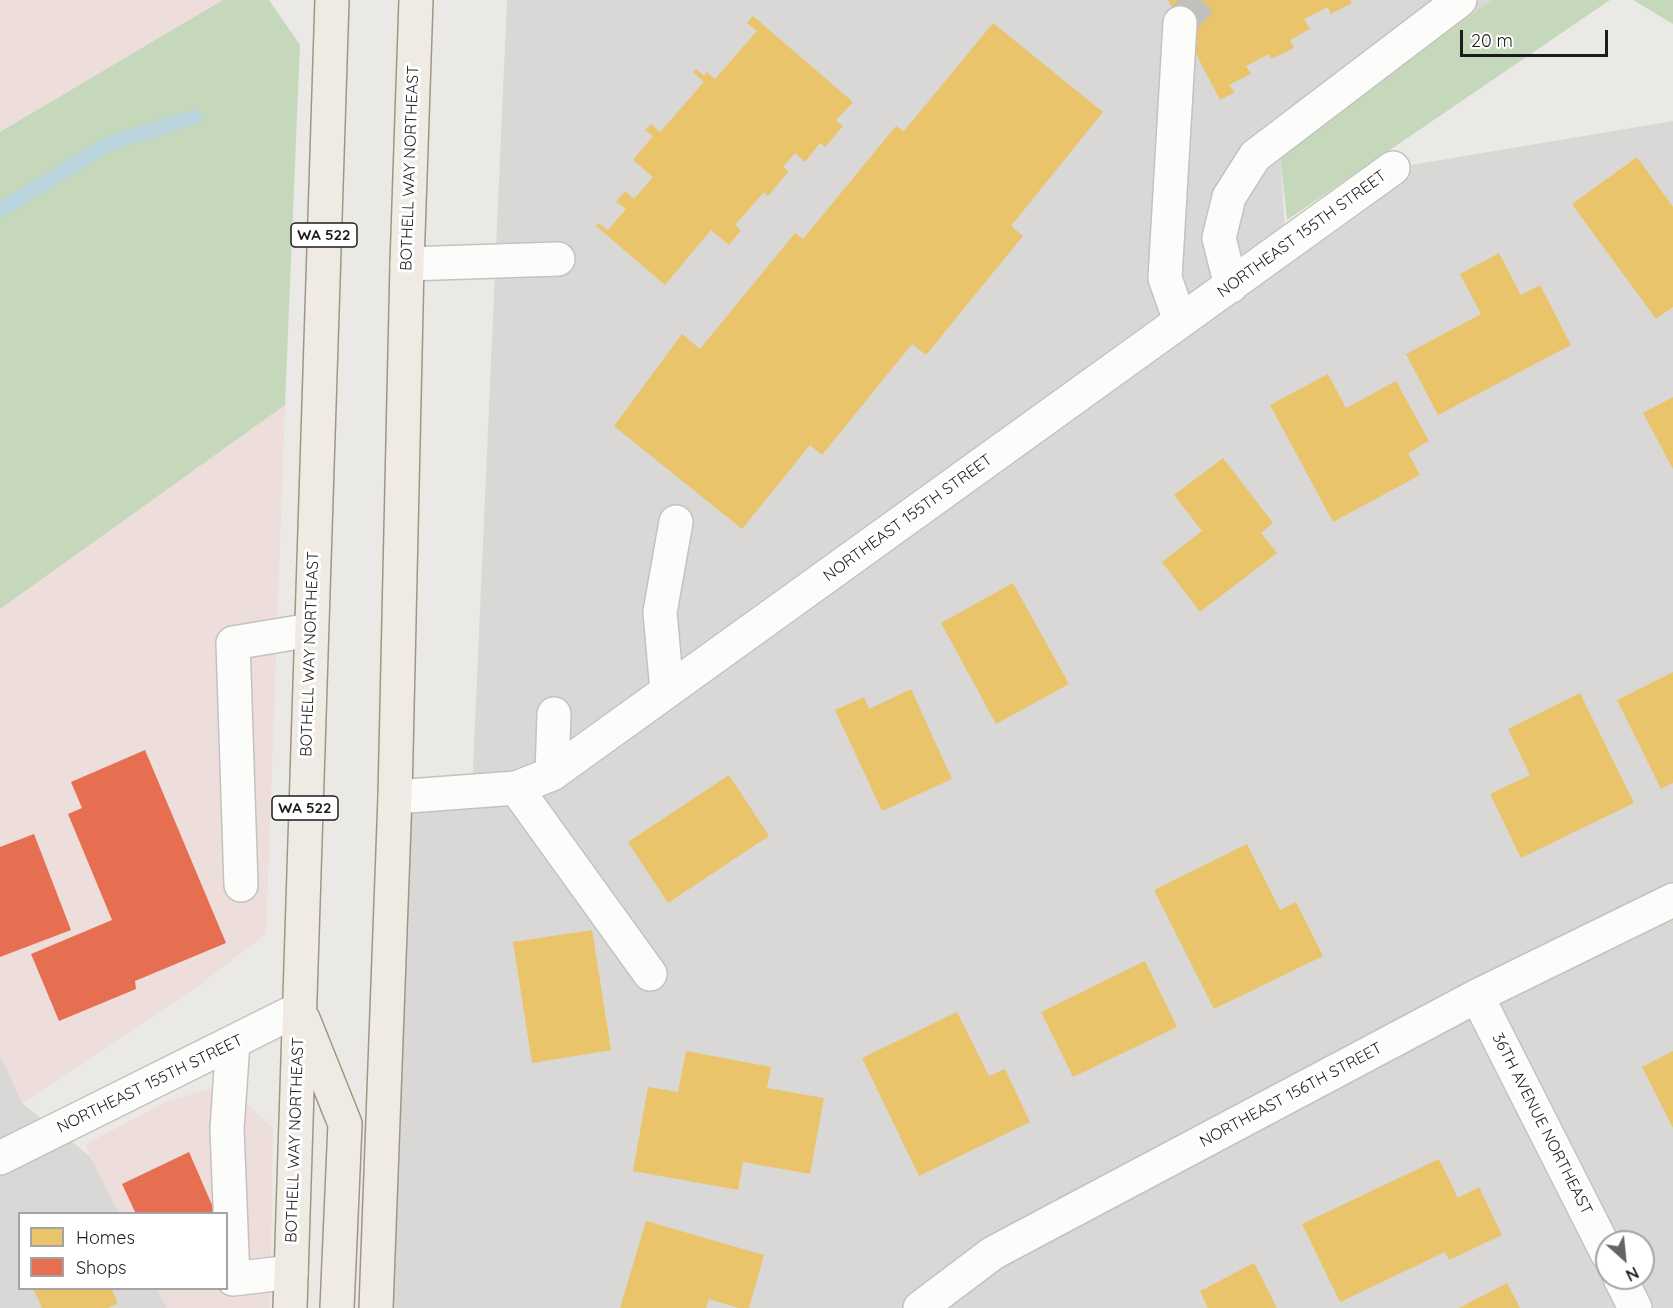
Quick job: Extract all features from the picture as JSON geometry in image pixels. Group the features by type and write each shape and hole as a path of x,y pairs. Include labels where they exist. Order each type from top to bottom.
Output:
{"main road":[{"name":"BOTHELL WAY NORTHEAST","path":"290,1308 332,0"},
{"name":"BOTHELL WAY NORTHEAST","path":"376,1308 395,797 406,264 416,0"},
{"path":"299,1010 345,1124 337,1308"}],"street":[{"path":"1231,286 1219,238 1229,197 1255,156 1460,0"},
{"path":"1180,23 1165,278 1180,321"},
{"name":"NORTHEAST 155TH STREET","path":"395,797 516,788 552,774 1393,168"},
{"path":"406,264 558,259"},
{"path":"667,691 660,612 676,522"},
{"path":"242,885 233,643 311,630"},
{"path":"552,774 554,714"},
{"path":"516,788 650,974"},
{"name":"NORTHEAST 156TH STREET","path":"920,1308 993,1253 1477,996 1673,900"},
{"name":"36TH AVENUE NORTHEAST","path":"1477,996 1595,1230"},
{"name":"NORTHEAST 155TH STREET","path":"0,1158 299,1010"},
{"path":"233,1042 227,1129 233,1279 291,1272"},
{"path":"1626,1290 1635,1308"}],"shaded area":[{"path":"0,0 225,0 0,143"},
{"path":"507,0 1491,0 1280,155 1286,244 1393,168 1673,121 1673,1308 379,1308 395,797 472,791"},
{"path":"285,405 266,934 202,983 22,1103 0,1054 0,609"},
{"path":"0,1054 22,1103 90,1156 118,1212 18,1212 18,1290 158,1290 167,1308 0,1308"},
{"path":"209,1089 244,1101 273,1128 270,1308 167,1308 158,1290 228,1290 228,1212 118,1212 85,1145 165,1102"}],"green space":[{"path":"223,0 269,0 300,45 285,405 0,609 0,132"},
{"path":"1491,0 1610,0 1287,220 1280,155"},
{"path":"1633,0 1673,0 1673,24"}],"building: Homes":[{"path":"1168,0 1350,0 1352,3 1331,14 1328,7 1304,19 1310,29 1290,40 1294,48 1271,59 1269,54 1246,66 1251,74 1229,85 1235,92 1220,100"},
{"path":"753,16 853,102 836,120 843,126 825,147 820,143 805,162 795,153 783,167 789,171 768,196 764,192 735,225 741,230 729,245 711,230 665,285 596,226 598,223 608,230 626,209 616,202 625,191 634,199 653,177 633,160 653,136 645,130 651,124 660,132 704,82 693,72 696,69 704,76 706,72 715,79 757,31 747,23"},
{"path":"993,23 1103,112 1011,226 1023,236 926,355 912,344 822,455 810,445 742,529 614,426 682,334 700,349 795,233 803,239 896,126 904,131"},
{"path":"1637,157 1673,207 1673,307 1656,319 1572,204"},
{"path":"1499,253 1521,295 1540,285 1571,345 1438,415 1406,354 1481,314 1460,274"},
{"path":"1328,374 1346,408 1396,381 1429,441 1408,453 1420,475 1333,522 1270,405"},
{"path":"1673,397 1673,469 1643,413"},
{"path":"1223,458 1273,523 1261,533 1277,553 1200,612 1162,562 1202,531 1174,495"},
{"path":"1013,583 1069,684 996,724 941,623"},
{"path":"1673,672 1673,783 1661,789 1617,700"},
{"path":"911,689 952,779 882,811 835,710 864,697 869,709"},
{"path":"1580,693 1634,803 1521,858 1490,794 1530,775 1508,729"},
{"path":"729,775 769,836 668,903 628,842"},
{"path":"1247,844 1280,910 1296,902 1323,956 1214,1009 1154,890"},
{"path":"592,930 611,1050 532,1063 513,942"},
{"path":"1145,961 1177,1027 1073,1077 1041,1012"},
{"path":"957,1012 989,1076 1005,1069 1030,1122 919,1176 862,1058"},
{"path":"686,1051 771,1067 767,1088 824,1098 810,1174 743,1162 738,1190 633,1171 648,1087 678,1092"},
{"path":"1673,1051 1673,1128 1642,1067"},
{"path":"1439,1159 1458,1198 1479,1187 1502,1235 1449,1260 1445,1252 1340,1302 1302,1224"},
{"path":"646,1221 764,1255 749,1308 739,1308 709,1299 706,1308 620,1308"},
{"path":"1254,1263 1277,1308 1208,1308 1200,1291"},
{"path":"1507,1283 1520,1308 1459,1308"},
{"path":"34,1290 112,1290 118,1303 108,1308 42,1308"}],"building: Shops":[{"path":"145,750 226,943 135,981 136,989 59,1021 31,954 112,920 68,814 82,808 71,782"},
{"path":"34,834 71,930 0,957 0,847"},
{"path":"189,1152 215,1212 135,1212 122,1184"}],"waterway":[{"path":"0,210 108,144 194,117"}],"tunnel":[{"path":"1180,23 1201,0"}]}
